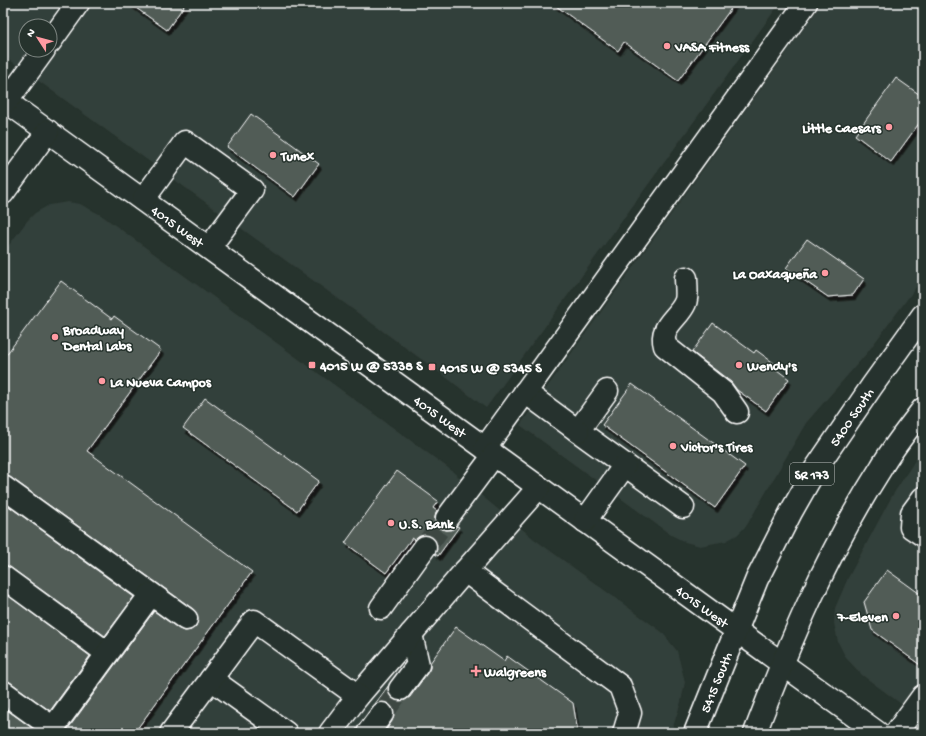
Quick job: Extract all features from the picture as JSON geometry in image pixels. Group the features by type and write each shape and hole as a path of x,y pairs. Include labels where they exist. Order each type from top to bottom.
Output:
{"street":[{"path":"446,518 490,451 526,392 806,3"},
{"path":"58,28 71,6"},
{"path":"5,100 38,58"},
{"name":"4015 West","path":"5,100 878,733"},
{"path":"3,193 48,131"},
{"path":"143,200 185,142 252,190 209,248"},
{"path":"686,278 686,302 666,329 663,339 666,346 723,392 737,412"},
{"name":"5400 South","path":"736,630 760,574 791,512 816,468 923,315"},
{"path":"578,431 607,391"},
{"path":"526,392 683,507"},
{"path":"755,733 803,614 840,537 881,467 922,411"},
{"path":"585,521 625,465"},
{"path":"3,487 186,619"},
{"path":"330,733 358,696 539,487"},
{"path":"923,498 912,513 911,526 923,536"},
{"path":"381,608 426,548"},
{"path":"465,571 620,686 630,713 624,733"},
{"path":"3,578 107,653"},
{"path":"3,692 53,728 151,594"},
{"path":"171,733 254,620 358,696"},
{"name":"5415 South","path":"695,733 736,630"},
{"path":"400,689 418,665 411,634"},
{"path":"211,679 286,733"},
{"path":"896,733 923,696"},
{"path":"368,733 382,714"}],"shaded area":[{"path":"3,3 780,3 486,408 443,375 3,55"},
{"path":"822,3 923,3 923,278 867,353 806,423 747,525 737,535 726,541 700,546 685,542 671,535 520,425"},
{"path":"68,202 80,204 101,215 447,467 534,539 662,632 677,651 685,682 681,702 671,733 3,733 3,253 27,221 35,213 49,205"},
{"path":"923,448 923,720 862,675 846,658 838,642 834,623 835,608 848,578 892,496"}],"building":[{"path":"129,3 186,3 167,30"},
{"name":"VASA Fitness","path":"552,3 735,3 678,81 624,42 618,51"},
{"name":"Little Caesars","path":"896,78 923,97 923,118 891,162 855,135"},
{"name":"Tunex","path":"251,114 319,164 295,197 227,147"},
{"name":"La Oaxaqueña","path":"807,239 864,279 853,295 828,297 786,268"},
{"path":"61,281 112,319 114,316 161,350 87,451 252,572 134,733 65,733 154,611 179,629 185,631 191,630 196,626 198,620 197,614 193,609 10,477 3,475 3,359"},
{"name":"Wendy's","path":"713,323 754,353 756,350 775,364 773,367 789,379 766,411 737,390 731,382 692,352"},
{"name":"Victor's Tires","path":"632,384 745,466 715,508 602,425"},
{"path":"205,398 319,481 297,511 183,428"},
{"name":"U.S. Bank","path":"397,471 438,501 433,508 437,511 435,523 439,528 452,530 457,526 459,527 438,556 435,554 437,542 433,537 426,535 420,536 415,540 412,538 386,573 345,543"},
{"path":"3,502 134,597 105,636 10,567 3,565"},
{"name":"7-Eleven","path":"887,570 923,596 923,667 872,630 864,602"},
{"path":"3,592 90,656 50,711 10,682 3,680"},
{"name":"Walgreens","path":"456,627 504,661 507,656 573,703 578,733 384,733 392,721 394,709 390,704 384,702 375,704 389,685 388,694 393,699 399,701 410,697 428,672 430,663"},
{"path":"3,707 39,733 3,733"}],"tunnel":[{"path":"425,547 447,518"},
{"path":"382,714 400,689"}],"place":[{"name":"VASA Fitness","path":"667,46"},
{"name":"Little Caesars","path":"889,127"},
{"name":"Tunex","path":"273,155"},
{"name":"La Oaxaqueña","path":"825,273"},
{"name":"Broadway Dental Labs","path":"55,337"},
{"name":"4015 W @ 5338 S","path":"312,365"},
{"name":"Wendy's","path":"739,365"},
{"name":"4015 W @ 5345 S","path":"432,367"},
{"name":"La Nueva Campos","path":"102,381"},
{"name":"Victor's Tires","path":"673,446"},
{"name":"U.S. Bank","path":"391,523"},
{"name":"7-Eleven","path":"896,616"},
{"name":"Walgreens","path":"476,671"}]}
